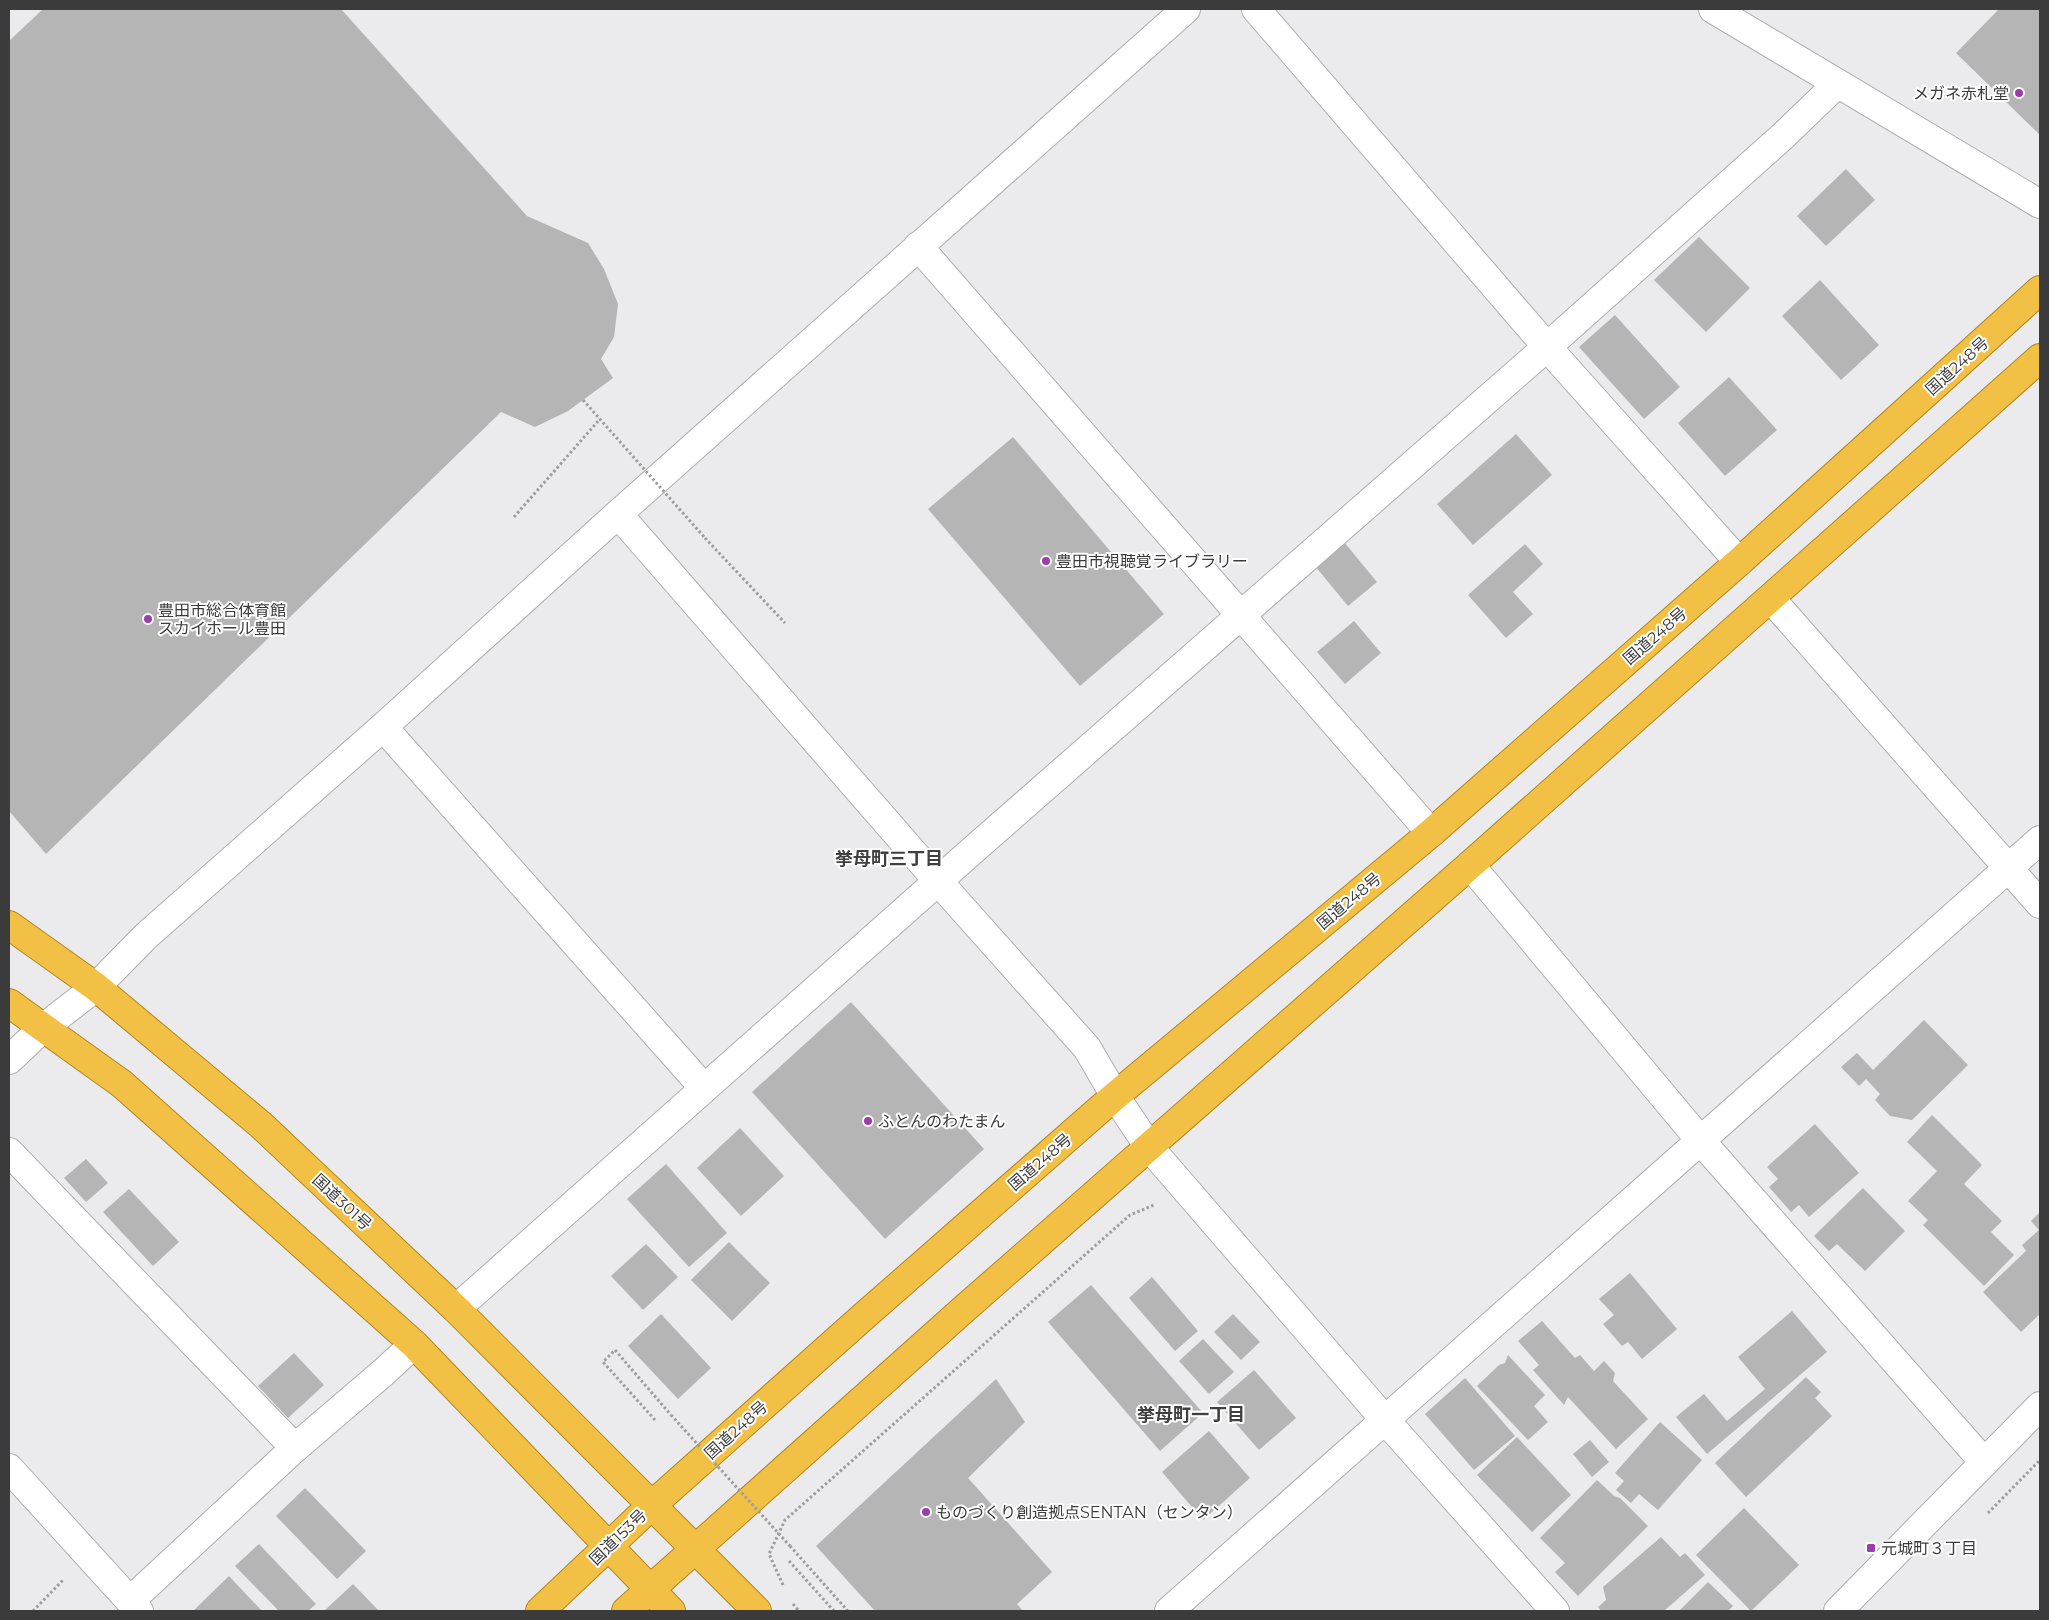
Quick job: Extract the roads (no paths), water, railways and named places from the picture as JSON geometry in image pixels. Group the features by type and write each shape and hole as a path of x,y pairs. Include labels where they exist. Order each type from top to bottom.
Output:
{"highway":[{"name":"国道248号","path":"652,1505 1115,1096 1431,833 1738,562 2040,290"},
{"path":"626,1611 695,1548 1771,599 2040,358"},
{"name":"国道301号","path":"9,926 96,987 261,1126 456,1309 652,1505"},
{"path":"9,1003 122,1084 414,1344 608,1548 671,1611"},
{"name":"国道153号","path":"540,1611 652,1505 757,1611"}],"street":[{"path":"9,1060 43,1028 96,987 146,936 383,728 618,514 1186,9"},
{"path":"1256,9 1547,347 1738,562"},
{"path":"1713,9 2040,204"},
{"path":"456,1309 938,881 1547,347 1783,136 1837,84"},
{"path":"918,246 1431,833"},
{"path":"618,514 938,881 1087,1048 1115,1096 1149,1147 1386,1421 1555,1611"},
{"path":"1771,599 2040,904"},
{"path":"383,728 704,1088"},
{"path":"1169,1611 1386,1421 1700,1140 2040,840"},
{"path":"1470,865 1700,1140 1984,1462"},
{"path":"9,1152 295,1448"},
{"path":"9,1468 134,1606 295,1448 385,1372 414,1344"},
{"path":"1838,1611 2040,1406"}],"place":[{"name":"メガネ赤札堂","path":"2019,93"},
{"name":"豊田市視聴覚ライブラリー","path":"1046,561"},
{"name":"豊田市総合体育館 スカイホール豊田","path":"148,619"},
{"name":"ふとんのわたまん","path":"868,1121"},
{"name":"ものづくり創造拠点SENTAN（センタン）","path":"926,1512"},
{"name":"元城町３丁目","path":"1871,1548"}],"district":[{"name":"挙母町三丁目","path":"889,859"},
{"name":"挙母町一丁目","path":"1191,1415"}]}
